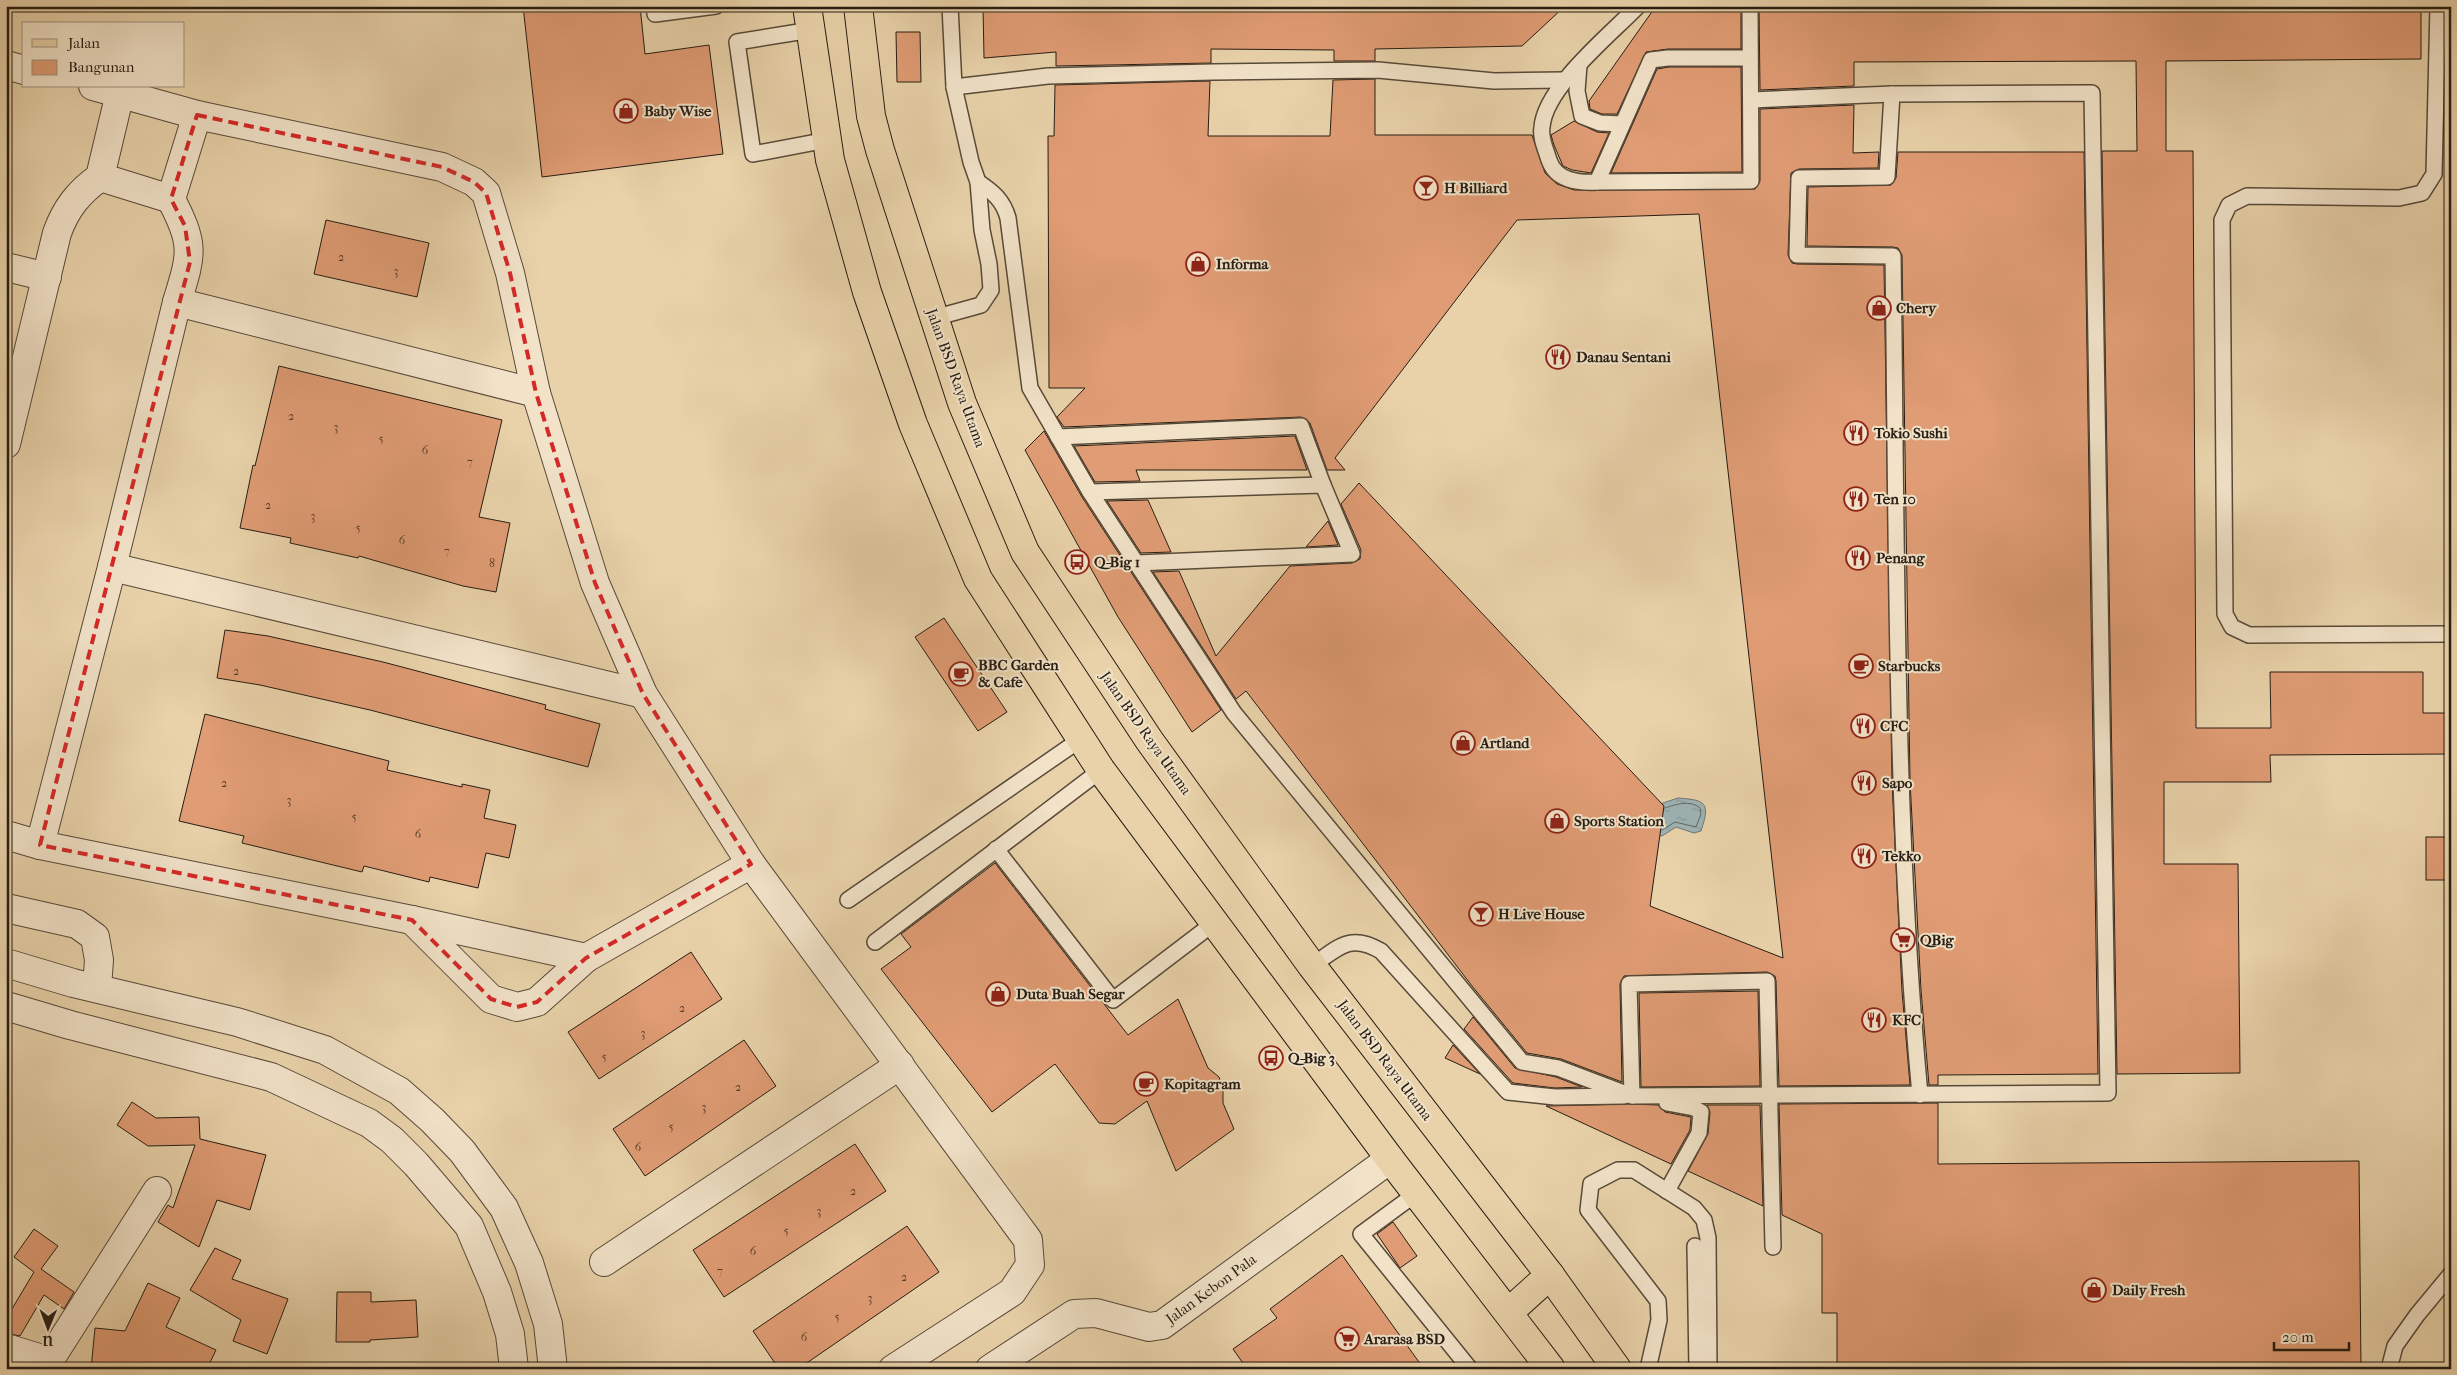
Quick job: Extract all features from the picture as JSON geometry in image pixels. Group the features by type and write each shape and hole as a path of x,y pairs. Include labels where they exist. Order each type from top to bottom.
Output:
{"main road":[{"name":"Jalan BSD Raya Utama","path":"858,6 871,116 876,133 962,403 1025,552 1149,740 1312,966 1550,1276 1617,1369"},
{"path":"809,18 830,160 867,292 913,424 978,578 1101,770 1390,1158 1551,1369"},
{"path":"1509,1312 1550,1276"}],"street":[{"path":"6,65 22,69"},
{"path":"101,88 197,115 442,167 474,182 486,193 510,273 536,393 595,583 644,694 751,864 1028,1240 1030,1265 1012,1292 893,1369"},
{"path":"6,444 46,277 63,215 82,190 100,177 120,93"},
{"path":"40,845 112,567 177,302 190,262 190,251 185,226 171,199 197,115"},
{"path":"100,177 171,199"},
{"path":"6,267 46,277"},
{"path":"177,302 536,393"},
{"path":"112,567 644,694"},
{"path":"6,835 40,845 412,920 586,958"},
{"path":"412,920 491,999 517,1007 537,1002 586,958 751,864"},
{"path":"6,908 77,924 95,937 99,960 98,987"},
{"path":"6,963 73,982 237,1022 325,1050 399,1091 432,1120 462,1152 504,1208 529,1263 548,1324 553,1369"},
{"path":"6,1006 70,1025 271,1077 369,1122 392,1140 416,1164 470,1226 497,1292 507,1326 514,1369"},
{"path":"604,1262 900,1065"},
{"name":"Jalan Kebon Pala","path":"990,1369 1074,1314 1096,1313 1149,1327 1162,1325 1390,1158"},
{"path":"6,1348 48,1365 157,1191"},
{"path":"470,1226 504,1208"}],"lane":[{"path":"654,6 655,14 716,6"},
{"path":"934,318 981,305 991,290 978,182 971,162 954,87 950,6"},
{"path":"1638,6 1564,80 1542,126 1544,143 1551,166 1562,176 1579,183 1751,180 1750,6"},
{"path":"2438,6 2434,174 2422,193 2399,198 2247,196 2229,205 2222,220 2224,614 2232,627 2249,635 2451,634"},
{"path":"809,18 737,42 753,154 827,140"},
{"path":"1597,182 1652,60 1668,58 1750,58"},
{"path":"1579,65 1577,91 1582,116 1600,123 1622,124"},
{"path":"954,87 1048,76 1378,70 1494,81 1564,80"},
{"path":"1312,966 1336,950 1357,941 1381,951 1508,1092 1555,1097 2108,1092 2092,93 1892,94 1750,100"},
{"path":"1892,94 1887,177 1799,178 1797,255 1894,256 1901,780 1910,994 1920,1095"},
{"path":"978,182 994,193 1005,206 1030,388 1090,492 1234,713 1522,1062 1558,1068 1632,1096 1694,1108 1701,1112 1698,1133 1667,1191"},
{"path":"1058,437 1301,426 1322,485 1352,554 1137,563"},
{"path":"1090,492 1322,485"},
{"path":"848,900 1080,739"},
{"path":"875,942 1101,770"},
{"path":"996,849 1113,1000 1214,923"},
{"path":"1632,1096 1629,984 1767,981 1773,1247"},
{"path":"1648,1369 1659,1320 1658,1301 1588,1210 1591,1184 1618,1170 1634,1170 1694,1208 1704,1220 1708,1238 1709,1369"},
{"path":"1417,1193 1361,1234 1470,1369"},
{"path":"1695,1246 1697,1369"},
{"path":"2389,1369 2395,1346 2417,1315 2451,1274"}],"highlighted area":[{"path":"197,115 442,167 474,182 486,193 510,273 536,393 595,583 643,694 751,864 586,958 537,1002 517,1007 491,999 412,920 40,845 190,262 185,226 171,199"}],"water":[{"path":"1678,798 1694,800 1703,804 1705,814 1701,831 1694,833 1676,827 1662,836 1652,833 1654,806"}],"building":[{"name":"Baby Wise","path":"523,6 640,6 645,54 709,45 723,154 542,177"},
{"path":"983,6 1565,6 1522,46 1375,49 1375,61 1334,61 1334,50 1211,49 1211,63 1056,66 1056,52 984,58"},
{"path":"1656,6 1741,6 1741,49 1668,49 1646,52 1617,114 1602,114 1590,109 1589,101"},
{"path":"1759,6 2421,6 2421,59 2166,61 2166,151 2193,151 2196,728 2271,728 2270,672 2423,672 2423,713 2451,713 2451,754 2270,755 2271,782 2164,782 2164,864 2238,864 2240,1073 2117,1074 2102,151 2137,151 2136,61 1854,62 1854,86 1760,90"},
{"path":"896,32 920,32 921,82 897,82"},
{"path":"1669,67 1741,67 1742,172 1611,173 1657,69"},
{"path":"1375,79 1375,135 1532,135 1545,173 1557,184 1574,190 1755,189 1760,181 1760,109 1854,105 1853,153 1879,152 1878,168 1799,169 1791,173 1788,255 1792,263 1797,264 1884,265 1892,782 1902,991 1910,1085 1779,1086 1776,981 1775,976 1767,972 1624,976 1620,984 1622,1082 1561,1059 1527,1053 1472,986 1246,691 1236,699 1153,572 1179,571 1216,656 1290,566 1352,563 1360,559 1361,550 1341,504 1359,483 1664,806 1650,906 1783,958 1699,214 1517,220 1335,458 1345,470 1327,470 1310,423 1301,417 1064,427 1057,417 1085,388 1049,388 1048,136 1054,136 1055,85 1210,81 1208,136 1330,136 1333,80"},
{"path":"1574,121 1597,132 1609,133 1591,173 1572,170 1563,166 1554,145 1551,135"},
{"path":"1898,152 2084,152 2098,1074 1938,1075 1938,1085 1929,1085 1921,990 1910,781 1902,255 1898,248 1893,247 1807,246 1808,187 1891,185 1896,178"},
{"path":"326,220 429,243 417,297 314,274"},
{"path":"279,366 502,420 479,517 510,523 496,592 463,586 359,556 358,558 290,543 291,538 240,528 253,465 255,466"},
{"path":"1044,431 1082,497 1221,710 1192,732 1118,617 1025,450"},
{"path":"1295,436 1307,470 1136,470 1140,481 1095,482 1074,446"},
{"path":"1148,500 1171,552 1141,553 1107,501"},
{"path":"1328,521 1338,545 1306,547"},
{"name":"BBC Garden & Cafe","path":"944,618 1007,712 978,731 915,637"},
{"path":"225,630 268,636 383,662 546,705 545,709 600,724 588,767 370,710 260,685 217,678"},
{"path":"205,714 389,761 387,770 462,787 462,784 490,790 484,818 516,825 509,858 486,853 478,888 430,877 429,882 364,866 362,872 242,843 244,836 179,821"},
{"path":"2426,837 2451,837 2451,880 2426,880"},
{"name":"Duta Buah Segar","path":"995,863 1128,1035 1178,999 1208,1068 1219,1077 1223,1089 1223,1103 1234,1129 1176,1171 1147,1101 1115,1124 1099,1123 1055,1064 992,1112 881,969 911,947 901,934"},
{"path":"691,952 722,999 599,1079 568,1032"},
{"path":"1758,991 1760,1086 1641,1087 1639,993"},
{"path":"1473,1017 1515,1068 1556,1077 1582,1087 1555,1088 1513,1083 1464,1029"},
{"path":"744,1040 776,1086 645,1176 613,1129"},
{"path":"1453,1045 1480,1074 1445,1058"},
{"path":"132,1102 156,1118 199,1117 200,1139 266,1155 250,1210 217,1200 199,1247 158,1222 168,1205 173,1208 195,1145 148,1146 117,1125"},
{"path":"1938,1103 1938,1164 2359,1161 2361,1369 1837,1369 1837,1313 1822,1313 1822,1234 1782,1215 1779,1104"},
{"path":"1658,1105 1665,1112 1691,1117 1690,1130 1671,1164 1546,1106"},
{"path":"1707,1105 1760,1105 1763,1206 1688,1171 1708,1134 1710,1112"},
{"path":"855,1144 886,1191 724,1297 693,1250"},
{"path":"1393,1222 1417,1256 1400,1268 1377,1234"},
{"path":"907,1226 939,1272 798,1369 779,1369 753,1331"},
{"path":"34,1229 58,1246 41,1269 74,1292 64,1309 44,1295 20,1336 6,1333 6,1319 34,1272 14,1257"},
{"path":"215,1248 241,1260 232,1279 288,1299 267,1354 233,1341 241,1320 190,1290"},
{"name":"Ararasa BSD","path":"1342,1255 1424,1369 1247,1369 1233,1349 1277,1318 1270,1309"},
{"path":"148,1283 180,1298 166,1327 216,1350 207,1369 91,1369 95,1328 125,1331"},
{"path":"337,1292 371,1292 371,1302 416,1300 418,1337 370,1340 370,1342 336,1342"}],"place":[{"name":"Baby Wise","path":"626,111"},
{"name":"H Billiard","path":"1426,188"},
{"name":"Informa","path":"1198,264"},
{"name":"Chery","path":"1879,308"},
{"name":"Danau Sentani","path":"1558,357"},
{"name":"Tokio Sushi","path":"1856,433"},
{"name":"Ten 10","path":"1856,499"},
{"name":"Penang","path":"1858,558"},
{"name":"Q-Big 1","path":"1077,562"},
{"name":"Starbucks","path":"1861,666"},
{"name":"BBC Garden & Cafe","path":"961,674"},
{"name":"CFC","path":"1863,726"},
{"name":"Artland","path":"1463,743"},
{"name":"Sapo","path":"1864,783"},
{"name":"Sports Station","path":"1557,821"},
{"name":"Tekko","path":"1864,856"},
{"name":"H Live House","path":"1481,914"},
{"name":"QBig","path":"1903,940"},
{"name":"Duta Buah Segar","path":"998,994"},
{"name":"KFC","path":"1874,1020"},
{"name":"Q-Big 3","path":"1271,1058"},
{"name":"Kopitagram","path":"1146,1084"},
{"name":"Daily Fresh","path":"2094,1290"},
{"name":"Ararasa BSD","path":"1347,1339"}]}
